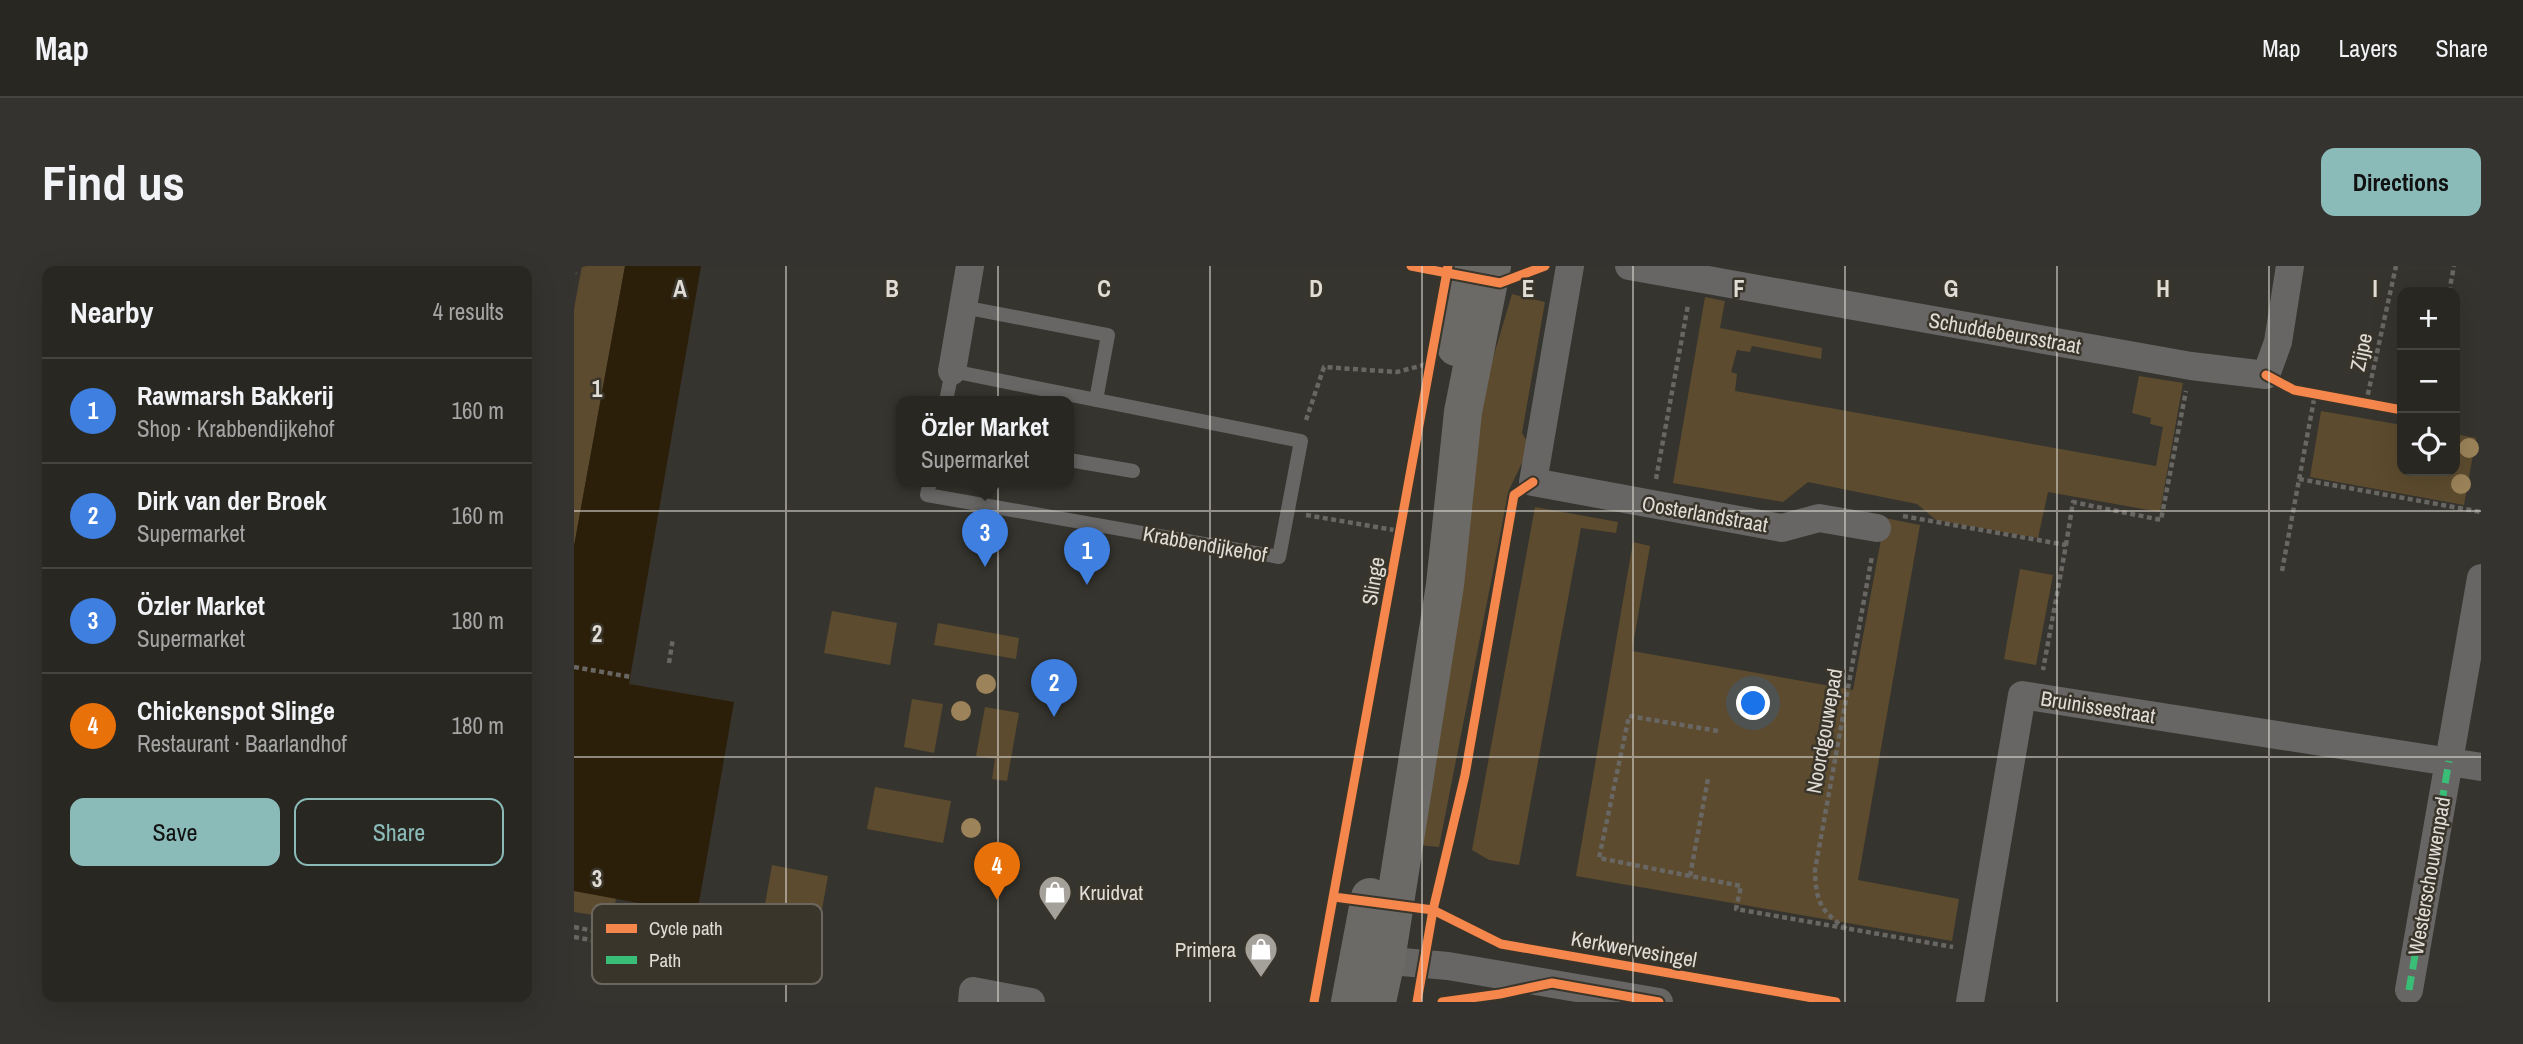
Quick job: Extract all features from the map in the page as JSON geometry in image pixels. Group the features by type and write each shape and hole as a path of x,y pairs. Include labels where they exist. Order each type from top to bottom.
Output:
{"street":[{"path":"952,371 970,266"},
{"path":"1377,1002 1372,959 1426,584 1455,363 1464,266"},
{"path":"1350,1002 1372,959 1445,585 1463,412 1492,266"},
{"name":"Oosterlandstraat","path":"1570,266 1533,482 1782,527 1819,518 1877,527"},
{"name":"Schuddebeursstraat","path":"1629,266 2191,366 2266,375"},
{"path":"2266,375 2278,342 2290,266"},
{"name":"Westerschouwenpad","path":"2409,990 2481,578"},
{"name":"Bruinissestraat","path":"1970,1002 2022,695 2481,767"},
{"path":"1372,959 1448,966 1660,1002"},
{"path":"972,1002 974,991 1031,1002"}],"lane":[{"path":"963,307 1108,335 1096,400"},
{"path":"947,396 952,371"},
{"name":"Krabbendijkehof","path":"929,487 928,495 1279,556 1289,510 1301,441 952,371"},
{"path":"1074,461 1133,471"}],"path":[{"path":"574,274 575,266"},
{"path":"2450,287 2454,266"},
{"path":"1652,504 1693,276"},
{"path":"1427,379 1432,352"},
{"path":"1305,423 1324,367 1397,372 1430,366"},
{"path":"2038,698 2073,502 2161,520 2191,366"},
{"path":"2266,375 2294,390 2328,396"},
{"path":"2282,571 2315,394"},
{"path":"2353,401 2378,405"},
{"path":"2300,479 2481,512"},
{"path":"1289,510 1395,530 1399,534"},
{"path":"1877,527 1879,512 2066,545"},
{"path":"669,663 673,638"},
{"path":"574,667 631,677"},
{"path":"1718,731 1629,716 1599,859 1741,886 1736,909 1978,952"},
{"path":"1690,876 1708,779"},
{"path":"574,927 592,931"},
{"path":"574,937 592,940"}],"shaded area":[{"path":"582,266 625,266 574,546 574,309"},
{"path":"625,266 701,266 629,684 734,702 699,904 644,904 574,891 574,546"},
{"path":"1512,294 1545,302 1522,433 1530,446 1509,490 1439,847 1419,845 1482,395"},
{"path":"1705,297 1725,301 1720,328 1822,348 1821,359 1752,346 1750,352 1737,350 1731,372 1737,374 1735,391 2156,466 2163,427 2150,424 2151,418 2132,413 2139,376 2183,383 2160,512 2048,492 2038,538 1936,520 1917,504 1808,482 1783,502 1673,483"},
{"path":"2321,411 2397,424 2397,476 2460,476 2460,435 2476,438 2464,505 2310,477"},
{"path":"1535,507 1618,522 1616,533 1581,528 1519,865 1489,860 1472,850"},
{"path":"1885,518 1920,525 1858,880 1959,899 1952,941 1576,876 1633,542 1650,546 1632,651 1853,690"},
{"path":"2020,569 2053,575 2036,665 2004,659"},
{"path":"832,611 897,623 890,665 824,653"},
{"path":"938,623 1019,638 1016,659 934,645"},
{"path":"912,699 943,704 934,753 904,747"},
{"path":"985,707 1019,713 1007,781 992,779 995,759 976,756"},
{"path":"875,787 951,801 943,843 867,829"},
{"path":"772,865 828,876 822,910 822,904 765,904"},
{"path":"574,891 616,898 615,904 592,904 592,915 574,912"}],"marked path":[{"path":"2409,990 2449,761"}],"cycle path":[{"path":"1411,266 1500,283 1545,266"},
{"name":"Slinge","path":"1314,1002 1448,266"},
{"path":"2266,375 2294,390 2397,409"},
{"path":"1417,1002 1433,910 1465,775 1514,495 1533,482"},
{"name":"Kerkwervesingel","path":"1334,897 1433,910 1501,944 1836,1002"},
{"path":"1442,1002 1552,983 1659,1002"}],"place":[{"name":"Özler Market","path":"985,567"},
{"name":"Rawmarsh Bakkerij","path":"1087,585"},
{"name":"Dirk van der Broek","path":"1054,717"},
{"name":"Chickenspot Slinge","path":"997,900"},
{"name":"Kruidvat","path":"1055,922"},
{"name":"Primera","path":"1261,979"}]}
